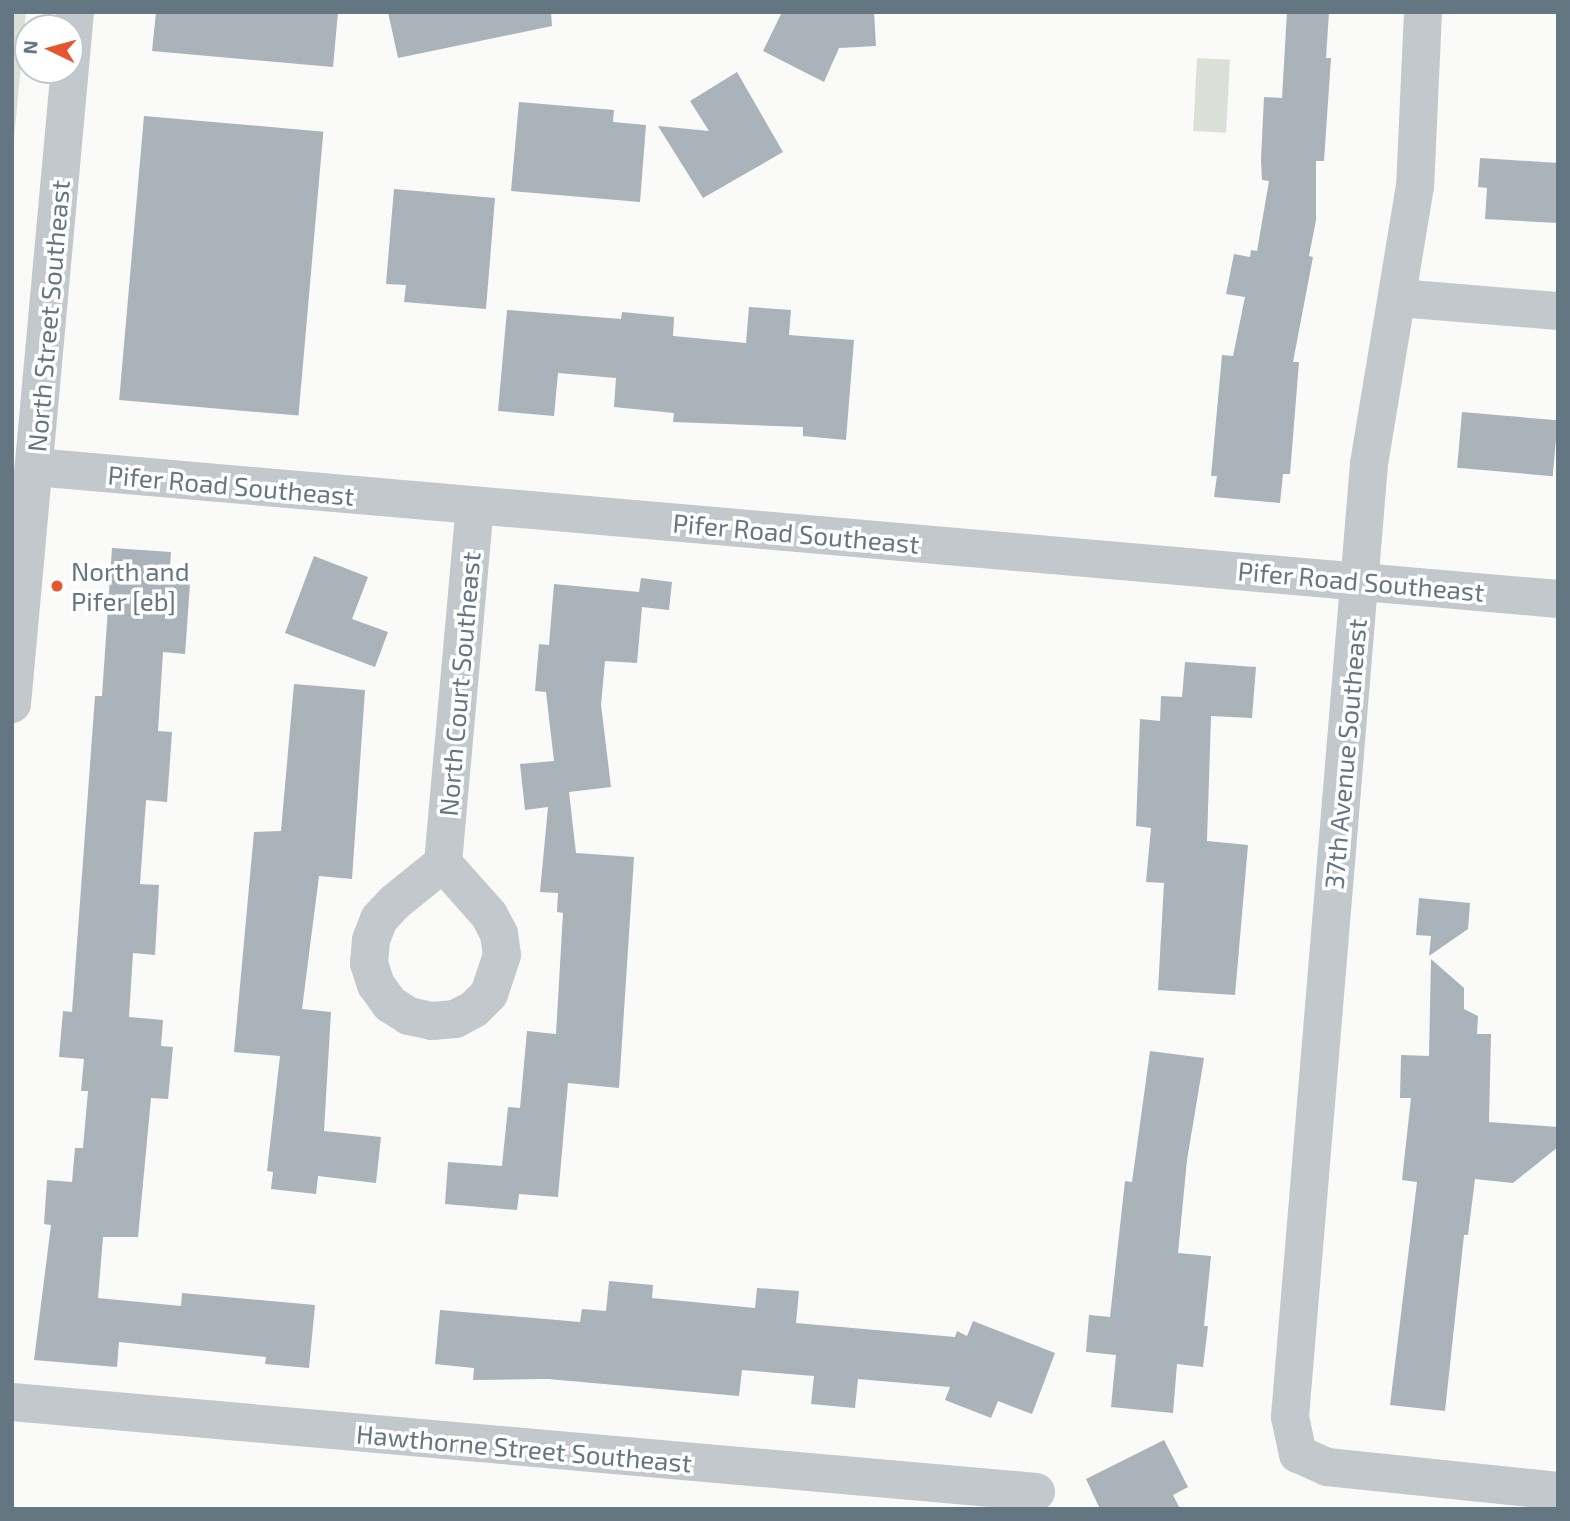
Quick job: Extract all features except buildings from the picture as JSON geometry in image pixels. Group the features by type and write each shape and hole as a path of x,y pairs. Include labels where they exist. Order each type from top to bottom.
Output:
{"street":[{"name":"North Street Southeast","path":"12,704 75,12"},
{"name":"37th Avenue Southeast","path":"1423,12 1415,186 1399,298 1369,464 1290,1416 1298,1454 1306,1461 1349,1471 1558,1491"},
{"path":"1399,298 1558,311"},
{"name":"Pifer Road Southeast","path":"34,467 1558,599"},
{"name":"North Court Southeast","path":"443,863 475,506"},
{"name":"Hawthorne Street Southeast","path":"12,1402 1036,1492"}],"shaded area":[{"path":"12,12 26,12 14,14 14,84 19,84 12,160"},
{"path":"1197,58 1230,60 1226,133 1193,131"}],"place":[{"name":"North and Pifer [eb]","path":"57,586"}]}
